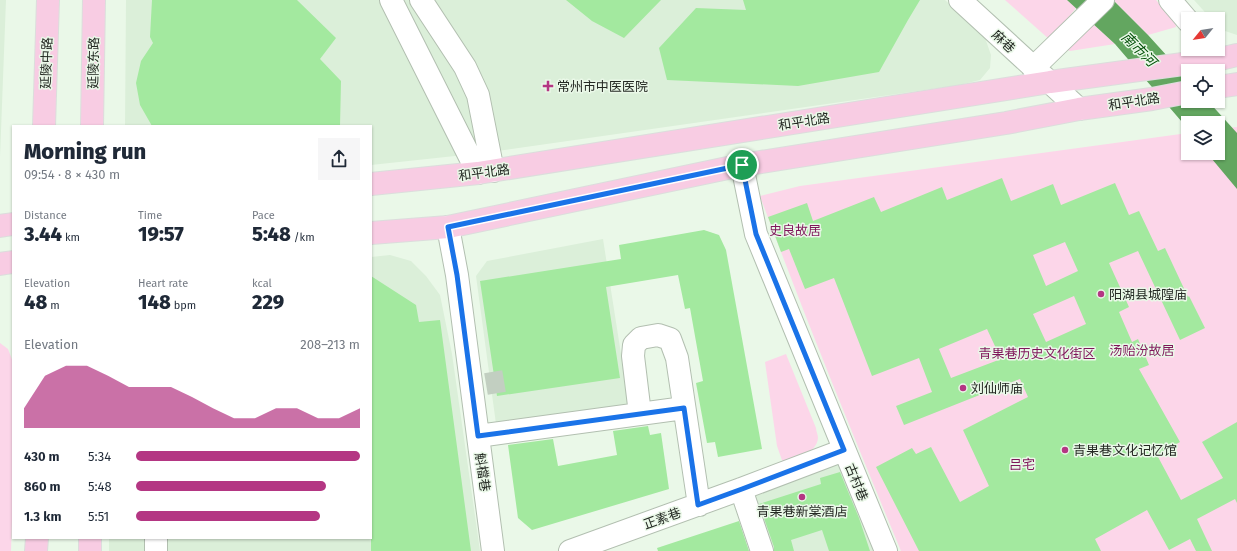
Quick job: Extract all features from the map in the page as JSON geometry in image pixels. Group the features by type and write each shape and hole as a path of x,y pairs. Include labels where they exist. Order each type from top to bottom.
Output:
{"main road":[{"name":"延陵中路","path":"44,125 48,0"},
{"name":"延陵东路","path":"92,125 94,0"},
{"name":"和平北路","path":"372,184 485,172 1050,82 1187,63 1215,56"},
{"path":"1225,86 1237,84"},
{"name":"和平北路","path":"372,233 448,227 742,165 1181,93"},
{"path":"0,226 12,224"},
{"path":"0,264 12,262"},
{"path":"36,551 37,539"},
{"path":"90,539 90,551"}],"street":[{"path":"390,0 485,172"},
{"path":"421,0 465,67 478,95 485,172"},
{"name":"麻巷","path":"960,0 1079,109"},
{"path":"1033,68 1103,0"},
{"path":"1170,0 1181,13"},
{"name":"古村巷","path":"742,165 756,234 886,551"},
{"name":"斛檔巷","path":"448,227 479,385 478,436 494,551"},
{"path":"640,414 633,356 634,345 640,338 658,335 670,339 677,358 698,505"},
{"path":"478,436 684,408"},
{"name":"正素巷","path":"570,551 742,489 844,450"},
{"path":"742,489 762,551"},
{"path":"156,539 156,551"}],"shaded area":[{"path":"0,0 6,0 0,157"},
{"path":"126,0 945,0 984,35 991,55 990,68 980,80 960,85 483,153 372,165 372,125 125,125"},
{"path":"1194,0 1237,0 1237,35 1225,31 1225,12 1205,12"},
{"path":"603,239 629,405 496,424 476,276 487,261"},
{"path":"390,255 411,261 426,276 440,295 452,354 480,551 109,551 109,539 372,539 372,257"},
{"path":"841,459 878,551 767,551 749,498"}],"green space":[{"path":"1005,0 1067,0 1076,8 1050,40"},
{"path":"1156,0 1175,21 1176,27 1148,35 1114,1"},
{"path":"1091,22 1115,44 1070,51 1065,49"},
{"name":"青果巷历史文化街区","path":"1237,127 1237,551 901,551 829,374 760,196 800,186 1181,134 1181,160 1225,160 1225,128"},
{"path":"0,343 8,349 12,359 12,520 11,551 0,551"},
{"path":"786,354 816,428 818,438 814,448 805,455 783,463 777,446 765,362"}],"water":[{"name":"南市河","path":"1067,0 1113,0 1181,71 1181,108 1214,108 1222,116 1181,116 1181,121 1115,44"},
{"path":"1225,120 1237,133 1237,189 1213,160 1225,160"}],"building":[{"path":"152,0 297,0 336,38 320,59 341,81 340,125 151,125 140,105 136,83 141,61 153,43 150,37"},
{"path":"566,0 661,0 624,38 592,21"},
{"path":"743,0 920,0 879,72 798,86 667,80 659,48 696,8 746,10"},
{"path":"1002,178 1011,201 1053,184 1061,205 1115,183 1129,215 1139,211 1158,251 1165,248 1188,297 1189,296 1205,328 1180,340 1138,251 1109,263 1129,307 1119,312 1132,342 1138,339 1149,365 1139,369 1180,442 1157,455 1181,500 1223,478 1202,442 1237,422 1237,503 1235,499 1197,519 1212,551 1196,551 1190,539 1169,550 1147,510 1095,539 1101,551 919,551 876,467 912,448 916,454 931,447 960,502 989,486 963,430 1028,397 1020,379 904,425 896,406 932,392 919,358 872,376 834,278 805,289 789,249 781,252 768,217 807,203 813,221 874,197 881,212 942,187 947,200","holes":["1065,242 1078,271 1046,286 1033,255","1074,296 1086,324 1046,342 1033,314","987,329 1001,359 951,378 939,349"]},
{"path":"704,230 719,235 726,250 762,449 718,457 715,442 707,443 696,383 703,381 690,308 685,309 678,275 606,287 620,378 497,396 480,281 621,259 619,245"},
{"path":"372,277 416,305 419,322 440,320 471,551 371,551"},
{"path":"648,426 650,435 661,433 669,489 532,530 518,518 508,445 553,439 558,466 617,455 613,431"},
{"path":"840,472 859,518 870,551 829,551 822,530 791,540 794,551 774,551 774,547 759,504 821,484 820,478"},
{"path":"739,521 749,551 658,551 657,548"}],"tunnel":[{"path":"486,384 504,381"}],"place":[{"name":"常州市中医医院","path":"548,86"},
{"name":"阳湖县城隍庙","path":"1101,294"},
{"name":"刘仙师庙","path":"963,388"},
{"name":"青果巷文化记忆馆","path":"1065,450"},
{"name":"青果巷新棠酒店","path":"802,497"}],"route":[{"path":"742,165 756,234 844,450 698,505 684,408 478,436 457,275 448,227 742,165"}],"park label":[{"name":"史良故居","path":"795,230"},
{"name":"汤贻汾故居","path":"1142,350"},
{"name":"吕宅","path":"1022,464"}]}
